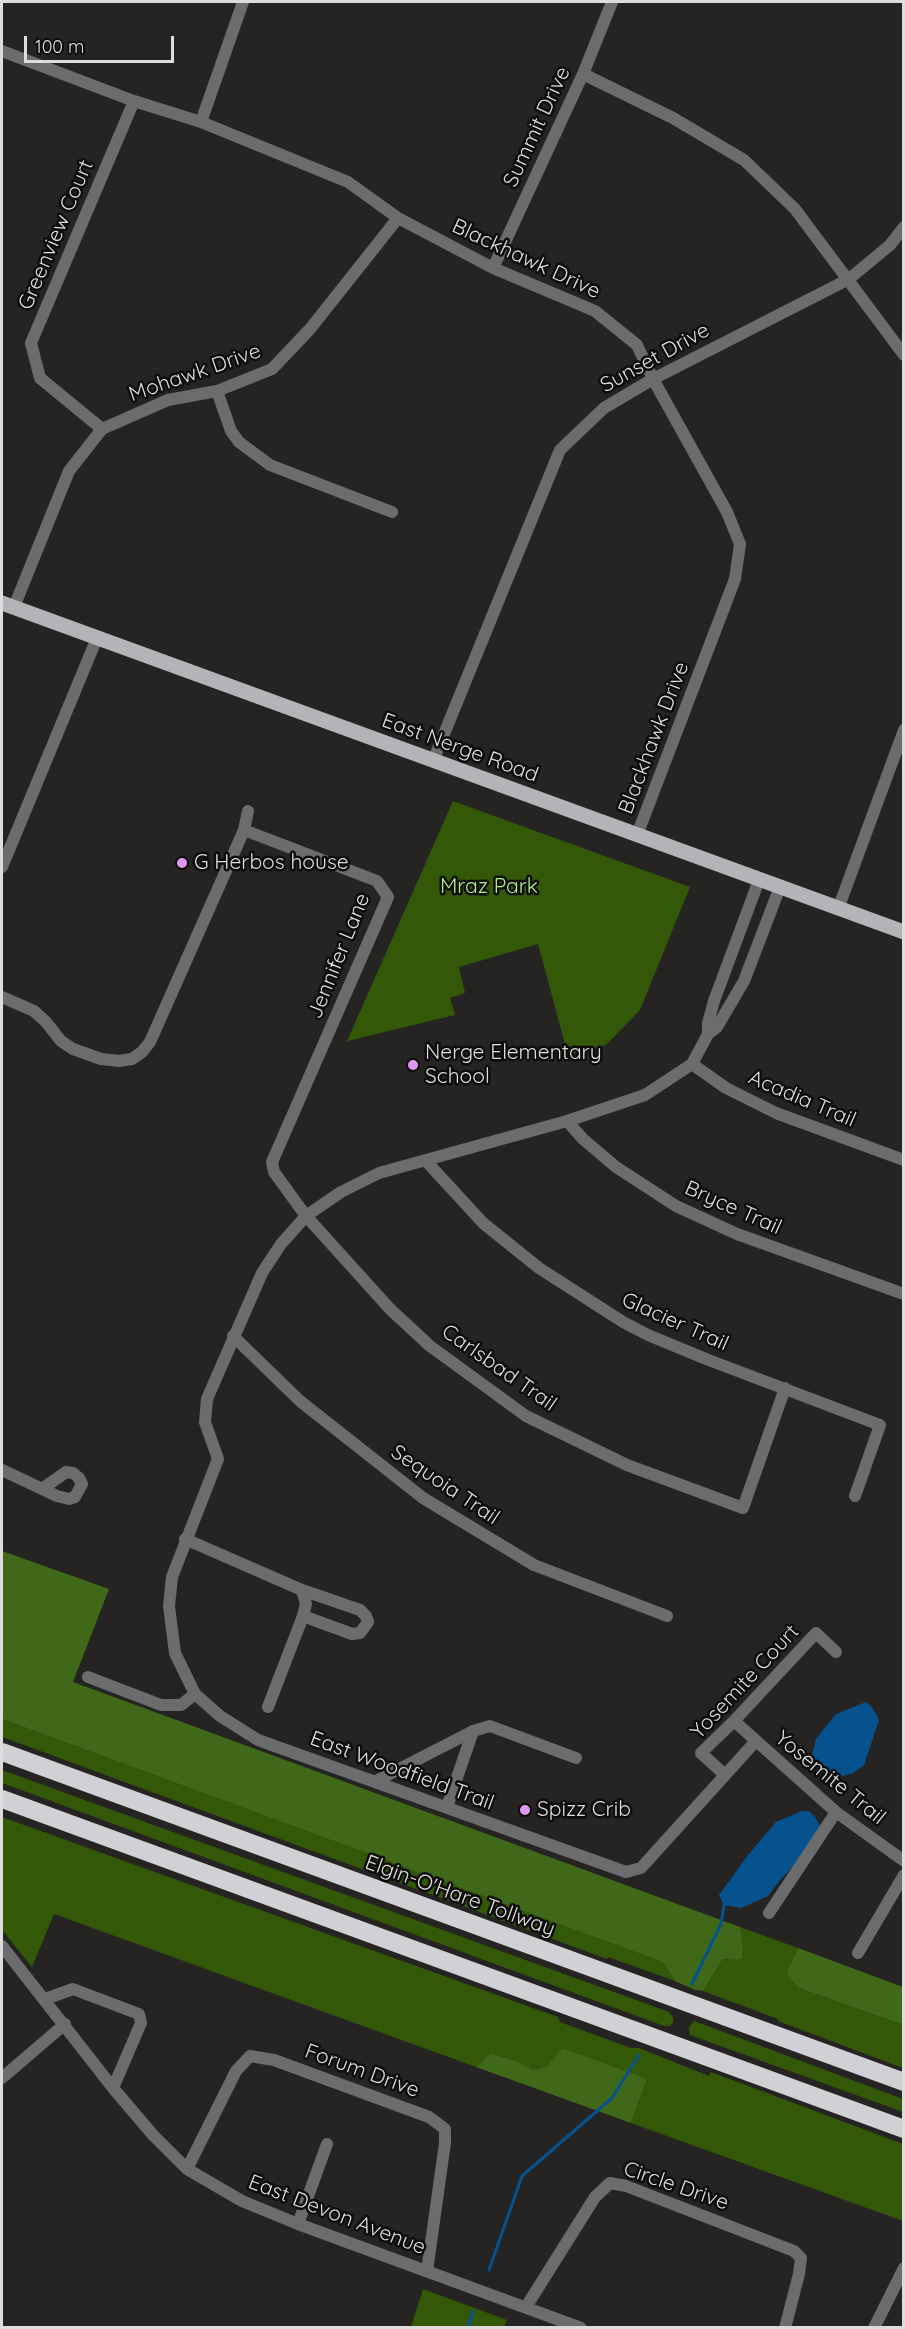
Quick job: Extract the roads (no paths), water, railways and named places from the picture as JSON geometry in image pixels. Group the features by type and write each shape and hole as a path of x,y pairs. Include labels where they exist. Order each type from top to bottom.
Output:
{"highway":[{"name":"Elgin-O'Hare Tollway","path":"2,1752 903,2082"},
{"path":"2,1799 903,2129"}],"main road":[{"name":"East Nerge Road","path":"8,605 903,932"}],"street":[{"path":"201,122 243,2"},
{"name":"Summit Drive","path":"493,268 583,74 612,2"},
{"name":"Blackhawk Drive","path":"2,51 134,101 201,122 348,182 398,218 493,268 595,311 638,345 653,378 727,512 740,544 735,579 637,835"},
{"path":"583,74 673,118 744,160 795,209 903,355"},
{"name":"Greenview Court","path":"102,429 40,378 31,343 134,101"},
{"name":"Mohawk Drive","path":"8,605 69,471 102,429 168,400 217,391 272,369 310,329 398,218"},
{"name":"Sunset Drive","path":"433,761 560,450 604,408 653,378 849,279 890,245 903,227"},
{"path":"217,391 231,431 239,442 270,465 392,512"},
{"path":"2,867 97,638"},
{"path":"838,909 903,730"},
{"path":"2,997 34,1011 61,1041 73,1049 101,1059 119,1061 132,1059 142,1053 150,1042 244,830 248,811"},
{"name":"Jennifer Lane","path":"244,830 377,881 388,897 272,1162 274,1172 306,1216"},
{"path":"708,1034 708,1023 714,1001 759,880"},
{"path":"88,1677 161,1705 181,1705 195,1694 175,1653 169,1606 172,1577 216,1464 217,1452 205,1422 205,1405 262,1273 281,1244 306,1216 361,1181 401,1166 567,1121 645,1095 692,1064 708,1034 717,1027 744,981 780,887"},
{"name":"Acadia Trail","path":"692,1064 726,1088 776,1113 903,1160"},
{"name":"Bryce Trail","path":"567,1121 583,1139 616,1167 657,1195 696,1216 768,1246 903,1294"},
{"name":"Glacier Trail","path":"426,1161 483,1223 572,1291 648,1335 880,1425 855,1496"},
{"name":"Carlsbad Trail","path":"306,1216 398,1317 430,1346 526,1416 627,1466 743,1508 785,1388"},
{"name":"Sequoia Trail","path":"233,1336 300,1401 423,1498 534,1565 666,1616"},
{"path":"2,1470 42,1489"},
{"path":"185,1539 302,1590 360,1610 368,1622 360,1633 352,1634 303,1616"},
{"path":"268,1707 303,1616 306,1604 302,1590"},
{"name":"Yosemite Court","path":"725,1775 700,1753 734,1721 816,1633 836,1652"},
{"name":"East Woodfield Trail","path":"195,1694 220,1716 258,1740 626,1872 641,1868 725,1775"},
{"name":"Yosemite Trail","path":"734,1721 836,1812 903,1861"},
{"path":"376,1781 473,1731 490,1726 576,1758"},
{"path":"447,1807 473,1731"},
{"path":"725,1775 756,1742"},
{"path":"769,1913 836,1812"},
{"path":"858,1953 903,1875"},
{"name":"East Devon Avenue","path":"2,1946 65,2024 112,2088 153,2135 187,2169 242,2201 581,2328"},
{"path":"45,1999 73,1989 139,2014 141,2023 112,2088"},
{"path":"2,2078 65,2024"},
{"name":"Forum Drive","path":"187,2169 236,2071 250,2056 274,2060 429,2117 445,2129 445,2143 427,2271"},
{"path":"298,2223 327,2144"},
{"name":"Circle Drive","path":"526,2307 596,2197 610,2182 794,2250 801,2258 785,2328"},
{"path":"874,2328 903,2268"}],"water":[{"path":"866,1702 872,1707 879,1720 864,1765 853,1773 836,1778 820,1772 812,1755 816,1739 836,1714"},
{"path":"802,1811 809,1811 820,1826 810,1848 768,1896 741,1908 724,1905 719,1895 748,1855 776,1822"}],"waterway":[{"path":"692,1984 721,1924 724,1905"},
{"path":"489,2270 522,2176 612,2098 639,2055"},
{"path":"468,2328 473,2311"}],"place":[{"name":"G Herbos house","path":"182,863"},
{"name":"Nerge Elementary School","path":"413,1065"},
{"name":"Spizz Crib","path":"525,1810"}],"park label":[{"name":"Mraz Park","path":"489,887"}]}
